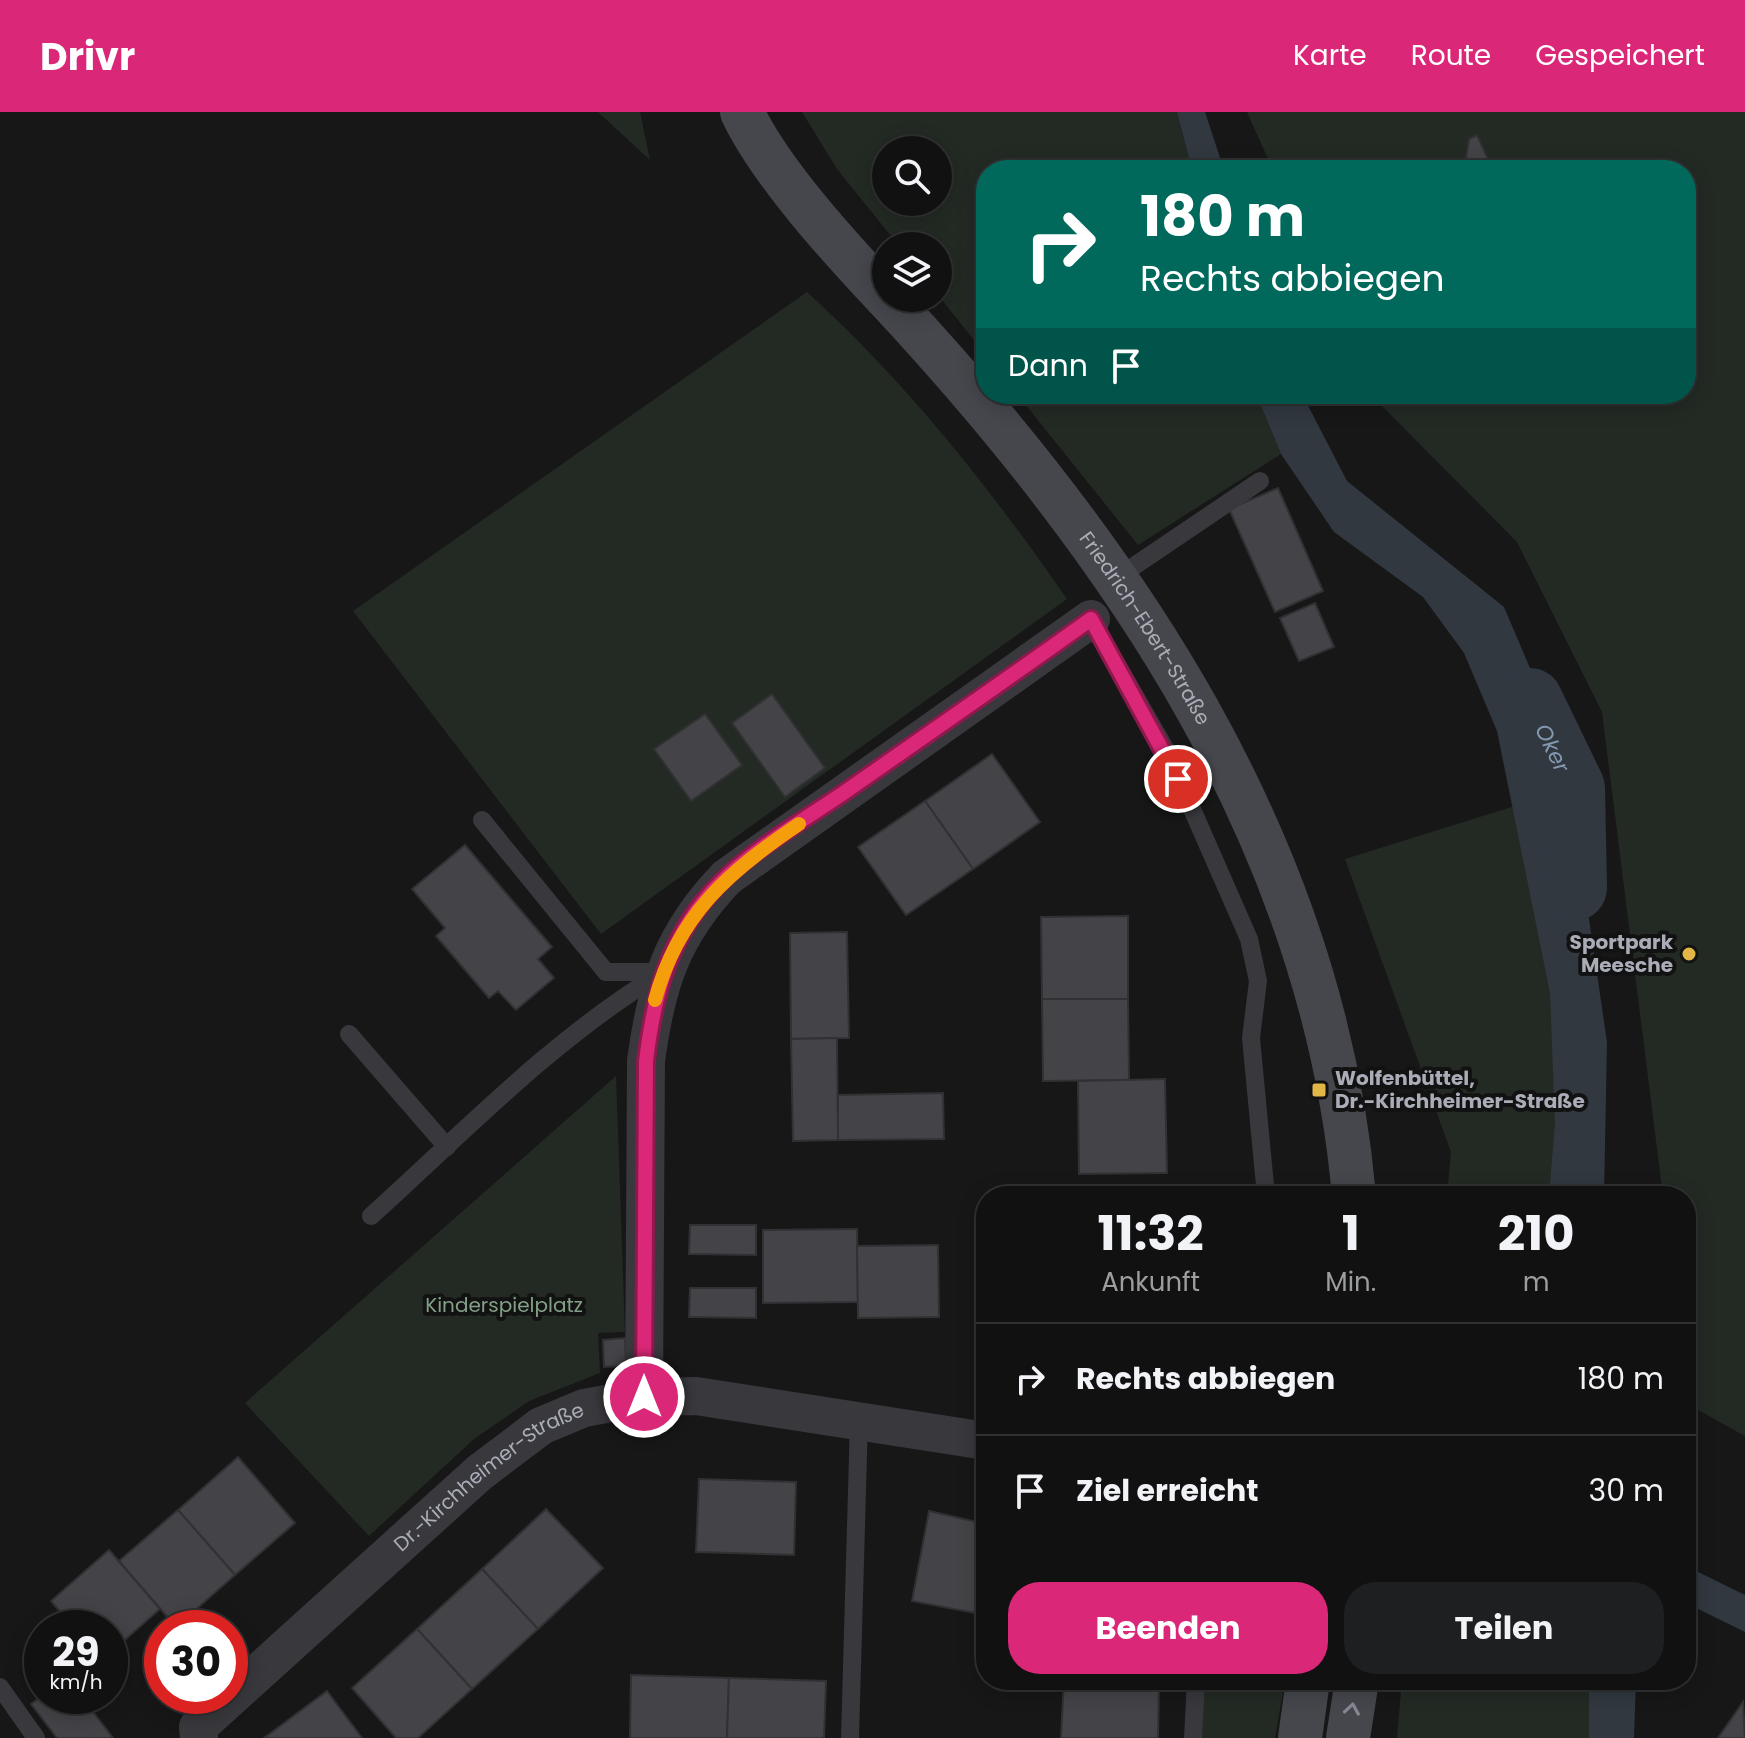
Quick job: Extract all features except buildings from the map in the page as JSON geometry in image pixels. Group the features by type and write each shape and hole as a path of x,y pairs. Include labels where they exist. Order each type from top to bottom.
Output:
{"main road":[{"name":"Friedrich-Ebert-Straße","path":"742,112 763,148 872,281"},
{"name":"Friedrich-Ebert-Straße","path":"899,312 976,396"},
{"name":"Friedrich-Ebert-Straße","path":"983,404 1020,449 1115,579 1203,716 1270,853 1321,1001 1338,1073 1353,1186"},
{"path":"1300,1738 1307,1690"},
{"path":"1348,1738 1355,1690"}],"street":[{"path":"644,1397 646,1061 652,1011 663,972 696,912 727,877 1091,619"},
{"name":"Dr.-Kirchheimer-Straße","path":"199,1738 198,1727 479,1473 521,1440 584,1408 644,1397 696,1396 976,1439"}],"lane":[{"path":"1115,579 1260,481"},
{"path":"1091,619 1167,752 1249,939 1258,981 1251,1038 1265,1186"},
{"path":"482,820 606,972 663,972"},
{"path":"371,1216 606,1007 663,972"},
{"path":"349,1034 447,1147"},
{"path":"850,1738 859,1420"},
{"path":"0,1687 36,1738"},
{"path":"1193,1738 1195,1690"}],"green space":[{"path":"598,112 640,112 650,160"},
{"path":"802,112 1177,112 1189,160 976,160 976,342 952,312 952,232 888,232 875,216 952,216 952,136 872,136 872,212 837,169"},
{"name":"Sportpark Meesche","path":"1247,112 1745,112 1745,1436 1696,1409 1696,1186 1662,1186 1602,712 1517,542 1380,404 1696,404 1696,160 1269,160"},
{"path":"807,292 879,363 946,438 1067,599 601,934 353,611"},
{"path":"1025,404 1260,404 1281,454 1138,545"},
{"path":"1572,788 1579,1186 1448,1186 1451,1152 1345,859"},
{"name":"Kinderspielplatz","path":"616,1076 625,1332 598,1333 600,1373 529,1401 474,1439 369,1536 245,1403"},
{"path":"1195,1690 1283,1690 1275,1738 1193,1738"},
{"path":"1401,1690 1618,1690 1613,1738 1397,1738"}],"water":[{"path":"1177,112 1205,112 1221,160 1189,160"},
{"path":"1260,404 1307,404 1347,481 1504,607 1564,748 1607,1042 1604,1186 1550,1186 1555,1123 1550,993 1497,731 1464,653 1423,597 1334,532 1281,454"},
{"path":"1696,1571 1745,1595 1745,1632 1696,1608"},
{"path":"1589,1690 1636,1690 1634,1738 1589,1738"}],"waterway":[{"name":"Oker","path":"1530,701 1572,788 1574,888"}],"slow traffic":[{"path":"655,1000 663,972 683,932 703,902 727,877 799,824"}],"place":[{"name":"Sportpark Meesche","path":"1689,954"},
{"name":"Wolfenbüttel, Dr.-Kirchheimer-Straße","path":"1319,1090"}],"route":[{"path":"644,1397 646,1061 652,1011 663,972 683,932 703,902 727,877 779,838 1091,619 1167,752 1178,779"}]}
